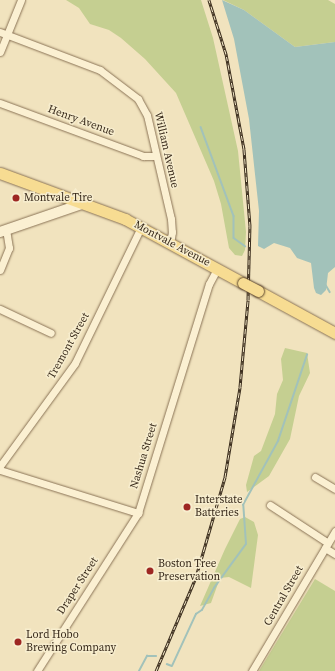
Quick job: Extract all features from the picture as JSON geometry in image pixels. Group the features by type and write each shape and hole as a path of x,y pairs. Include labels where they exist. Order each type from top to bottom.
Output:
{"main road":[{"name":"Montvale Avenue","path":"0,173 141,227 335,333"}],"street":[{"path":"0,52 3,34 21,0"},
{"name":"William Avenue","path":"3,34 100,70 131,92 146,112 172,226 170,243"},
{"name":"Henry Avenue","path":"0,103 142,155 156,156"},
{"path":"0,270 9,248 3,231 82,204"},
{"name":"Tremont Street","path":"0,466 72,368 141,227"},
{"name":"Nashua Street","path":"138,513 209,284 217,269"},
{"path":"0,309 51,333"},
{"path":"0,470 138,513"},
{"path":"315,477 335,489"},
{"path":"270,505 327,545 335,554"},
{"name":"Draper Street","path":"37,671 138,513"},
{"name":"Central Street","path":"252,671 335,531"}],"green space":[{"path":"66,0 201,0 213,38 238,151 246,232 245,250 242,256 235,255 229,248 221,204 214,181 176,93 145,59 121,38 109,30 90,24 79,8"},
{"path":"223,0 328,0 335,4 335,42 295,47 244,10"},
{"path":"285,348 307,353 310,373 299,396 290,439 269,476 247,492 246,485 254,456 261,451 275,414 277,394 283,380 281,359"},
{"path":"245,517 254,522 258,535 251,588 229,577 220,578 211,603 200,606 240,519"},
{"path":"315,579 335,591 335,671 259,671"}],"water":[{"path":"222,0 244,10 295,47 335,42 335,267 328,273 326,290 321,295 316,293 314,288 311,263 297,258 290,248 274,243 264,249 258,246 259,211 249,119 234,39"}],"waterway":[{"path":"201,127 234,216 234,238 245,246"},
{"path":"326,285 330,292"},
{"path":"167,664 172,666 196,614 202,610 214,588 246,544 243,505 278,441 307,355"},
{"path":"139,671 147,656 156,656"}],"railway":[{"path":"156,671 196,577 225,477 240,387 248,300 250,226 244,149 226,54 209,0"}],"place":[{"name":"Montvale Tire","path":"16,198"},
{"name":"Interstate Batteries","path":"187,507"},
{"name":"Boston Tree Preservation","path":"150,571"},
{"name":"Lord Hobo Brewing Company","path":"18,642"}]}
